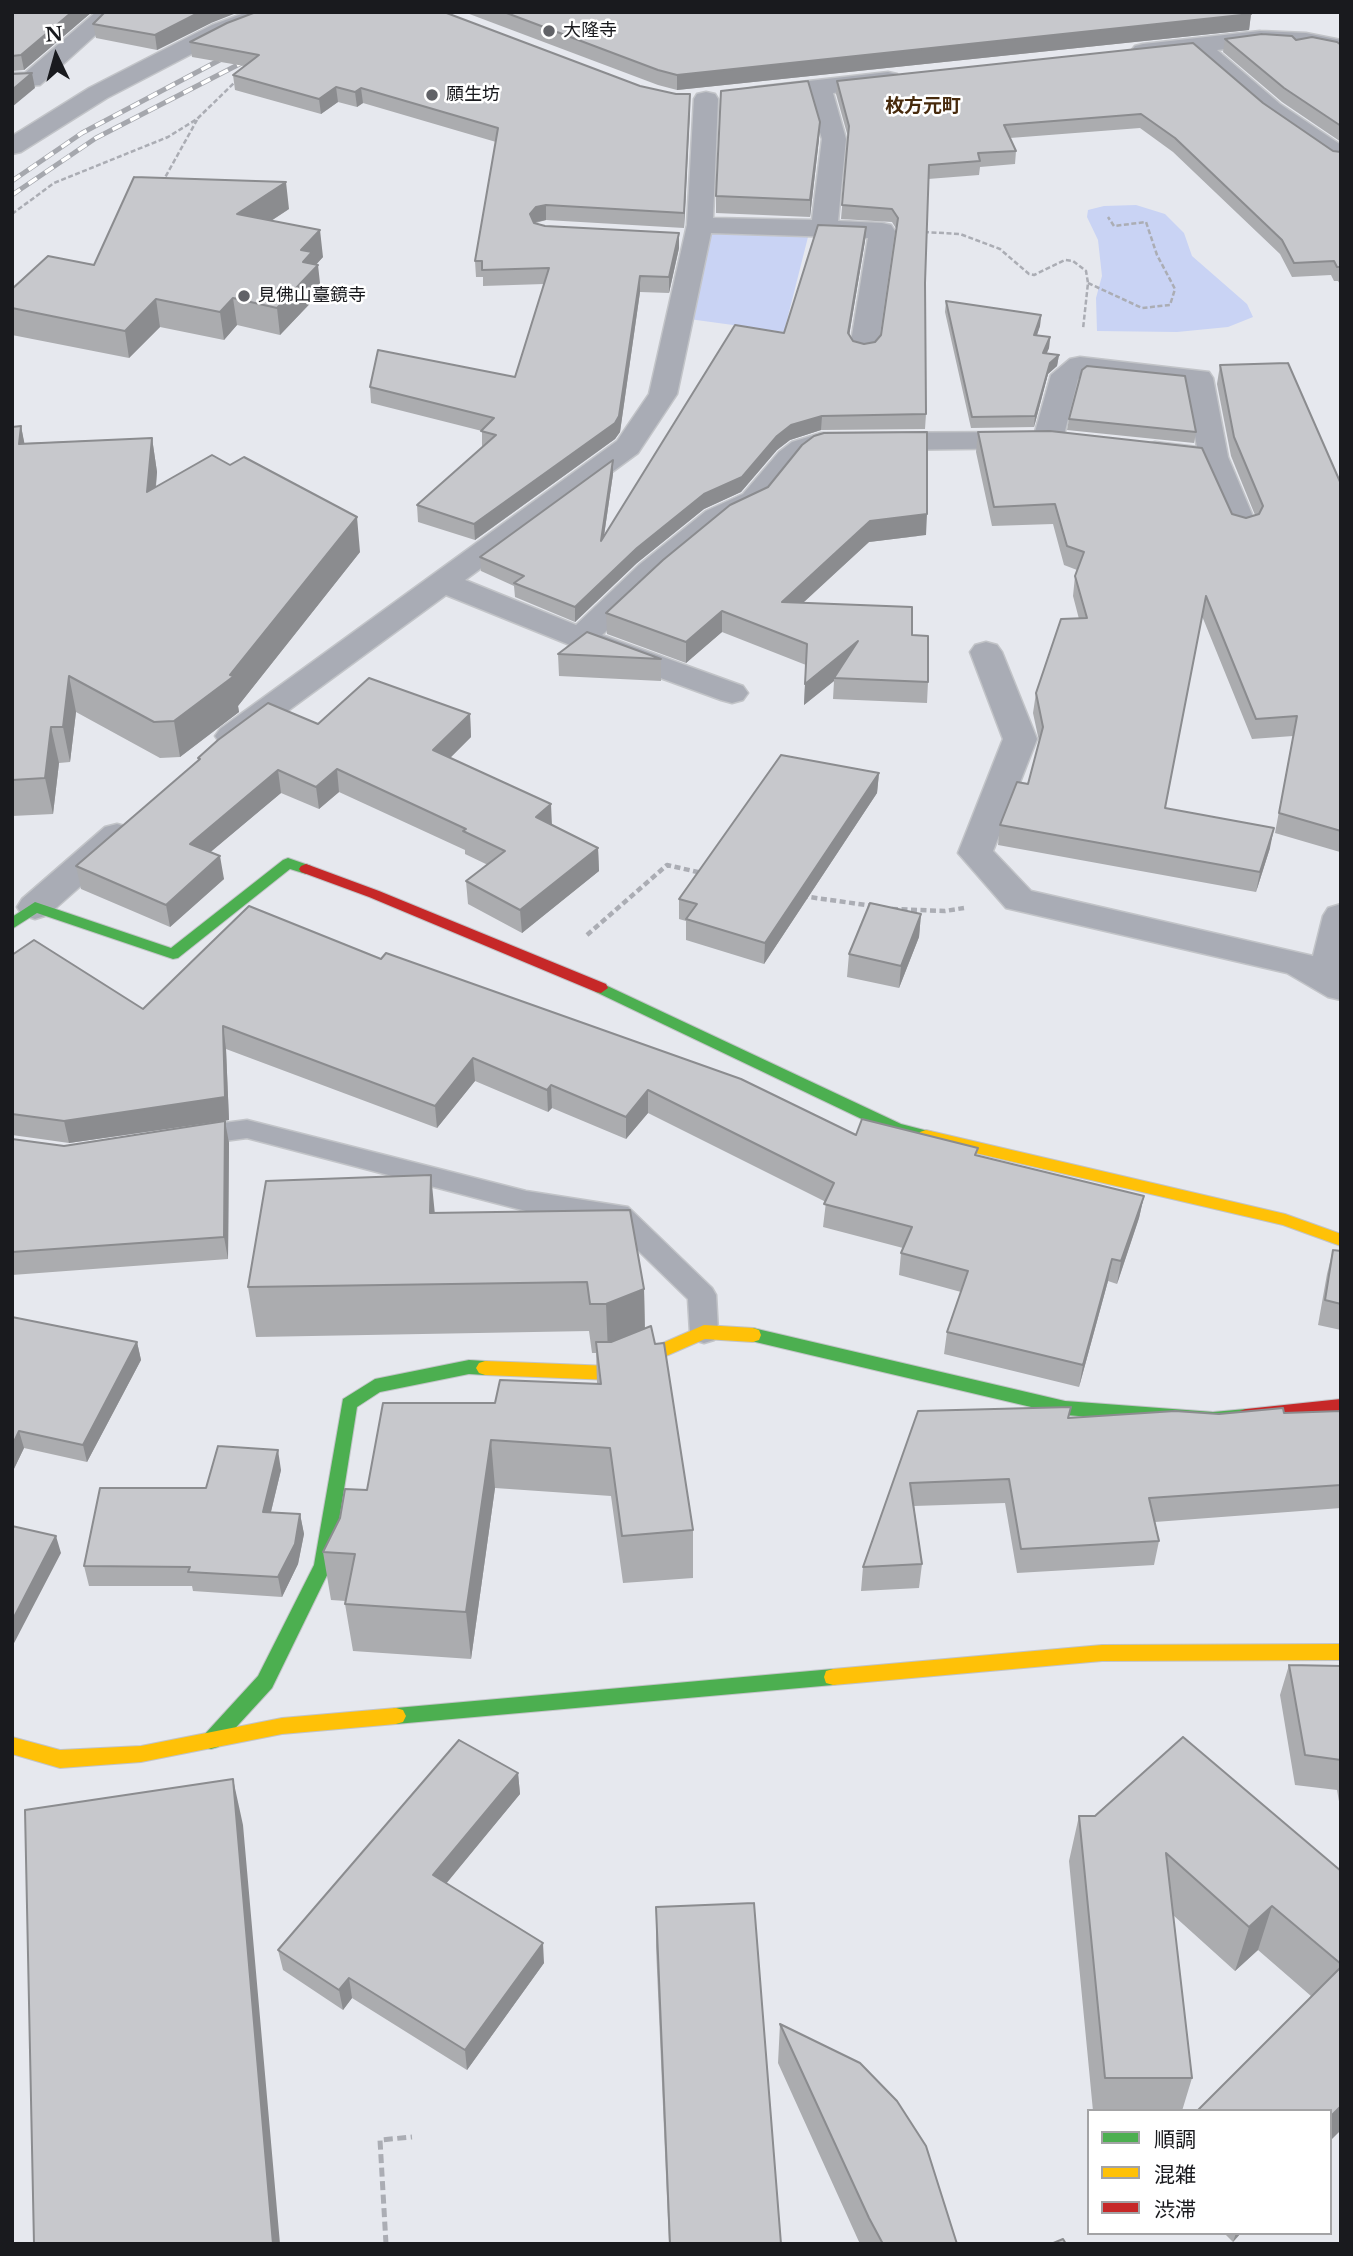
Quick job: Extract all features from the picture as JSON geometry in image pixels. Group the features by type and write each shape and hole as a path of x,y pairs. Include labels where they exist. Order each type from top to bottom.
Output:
{"street":[{"path":"12,80 32,80 110,12"},
{"path":"12,147 98,93 220,30 269,12"},
{"path":"1117,54 1197,45 1254,28 1341,47"},
{"path":"1197,45 1271,110 1341,157"},
{"path":"208,754 628,447 663,394 689,234 696,99 914,76"},
{"path":"819,87 834,139 824,229"},
{"path":"689,234 824,229 882,232 864,348"},
{"path":"581,638 650,572 717,517 754,500 789,458 802,448 821,442 1060,440 1065,375 1080,365 1199,378 1213,457 1242,526"},
{"path":"1123,447 1213,457"},
{"path":"442,582 581,638 732,693"},
{"path":"986,652 1020,739 975,853 1019,900 1298,963 1333,984 1341,916"},
{"path":"24,916 137,817"},
{"path":"24,916 173,954 288,863 374,894 603,989 897,1129 1286,1220 1341,1240"},
{"path":"211,1741 265,1682 323,1565 349,1404 375,1386 469,1367 611,1373 704,1332 755,1335 1065,1408 1213,1419 1341,1406"},
{"path":"12,1745 60,1759 141,1754 282,1726 1102,1653 1341,1652"}],"lane":[{"path":"168,1139 247,1129 526,1201 618,1214 702,1295 704,1332"}],"path":[{"path":"12,214 54,183 168,137 197,119 237,80"},
{"path":"159,189 197,119"},
{"path":"1088,283 1142,308 1170,305 1175,289 1157,255 1146,222 1114,226 1108,217"},
{"path":"882,232 960,234 1000,249 1029,274 1034,275 1065,260 1073,261 1086,271 1088,283 1080,365"},
{"path":"550,968 667,865 705,874"},
{"path":"795,894 876,906"},
{"path":"890,908 944,911 1019,900"},
{"path":"386,2244 380,2140 412,2137"}],"shaded area":[{"path":"1136,205 1165,214 1184,233 1192,256 1247,304 1253,317 1228,327 1177,332 1097,331 1096,298 1102,276 1098,240 1087,217 1088,210 1104,206"},
{"path":"707,230 809,233 784,332 689,319"}],"building":[{"path":"12,12 72,12 21,55 12,56"},
{"path":"105,12 200,12 155,35 93,24"},
{"path":"256,12 444,12 640,86 676,94 690,94 684,213 546,205 536,207 530,214 534,223 545,226 679,233 669,277 640,276 619,416 615,423 474,524 417,505 496,435 481,431 494,418 370,387 378,350 515,377 549,268 482,270 482,261 475,261 498,128 361,88 355,92 336,87 319,99 233,75 259,55 190,42"},
{"path":"504,12 1250,12 1251,14 677,75"},
{"path":"1262,34 1292,36 1296,40 1312,37 1341,45 1341,126 1284,88 1225,39"},
{"path":"1193,43 1263,103 1333,151 1341,152 1341,267 1337,267 1334,261 1294,263 1282,240 1175,138 1141,114 1004,125 1016,151 978,153 980,161 929,165 925,283 926,414 822,416 791,425 777,436 742,477 704,494 637,548 575,607 514,583 524,576 480,557 613,460 601,541 735,325 784,333 818,225 866,227 848,333 853,341 864,344 875,342 881,335 898,218 892,209 842,205 849,126 837,81"},
{"path":"32,73 12,90 12,74"},
{"path":"808,81 820,122 810,200 716,196 721,91"},
{"path":"134,177 286,182 237,214 320,230 301,250 312,252 303,262 318,265 277,308 233,298 220,312 156,299 125,331 12,308 12,289 48,256 94,265"},
{"path":"946,301 1041,315 1034,335 1050,337 1043,353 1059,355 1050,363 1035,416 972,417"},
{"path":"1288,363 1341,484 1341,831 1279,813 1297,716 1256,719 1206,596 1165,808 1274,828 1260,872 1000,825 1017,782 1028,784 1043,727 1036,693 1061,619 1087,618 1075,576 1084,552 1067,546 1055,504 994,507 978,432 1050,431 1202,448 1232,514 1246,518 1259,514 1263,506 1234,437 1220,365"},
{"path":"1087,366 1185,376 1196,432 1069,419 1082,370"},
{"path":"21,426 19,444 152,438 147,492 212,455 230,465 244,457 357,517 230,675 234,676 174,721 154,722 69,676 63,727 51,727 45,778 12,780 12,427"},
{"path":"927,432 927,514 870,521 782,602 912,607 912,635 928,636 928,682 834,678 858,641 805,684 807,644 722,611 686,642 606,613 663,560 730,505 768,487 802,445 814,436 824,433"},
{"path":"587,632 661,659 558,654"},
{"path":"369,678 470,714 433,750 551,804 536,817 598,848 520,910 466,881 505,851 463,831 466,829 337,769 316,787 278,770 190,844 220,856 166,905 76,866 200,759 198,758 218,740 268,703 318,724"},
{"path":"781,755 879,773 765,943 686,919 697,904 679,899"},
{"path":"870,903 921,914 901,966 849,954"},
{"path":"249,906 381,959 386,953 741,1079 856,1135 862,1119 978,1148 975,1155 1144,1196 1121,1261 1112,1259 1083,1365 947,1332 968,1271 901,1253 912,1227 824,1204 834,1183 648,1090 626,1117 551,1085 547,1090 473,1058 435,1106 223,1026 225,1097 64,1121 12,1114 12,955 34,940 143,1009"},
{"path":"225,1121 224,1237 12,1252 12,1139 64,1146"},
{"path":"431,1175 430,1213 630,1210 644,1289 606,1304 590,1304 587,1282 248,1287 266,1181"},
{"path":"1333,1250 1341,1251 1341,1304 1325,1300"},
{"path":"12,1317 137,1342 83,1445 19,1431 12,1446"},
{"path":"651,1326 655,1344 664,1343 693,1530 622,1536 610,1448 491,1440 466,1612 345,1604 355,1554 323,1552 340,1518 345,1489 367,1490 383,1403 495,1403 500,1380 601,1384 596,1342 611,1342"},
{"path":"1071,1407 1068,1418 1175,1411 1219,1414 1283,1408 1284,1413 1341,1411 1341,1485 1149,1498 1159,1541 1021,1549 1009,1479 910,1483 922,1564 863,1567 918,1411"},
{"path":"218,1446 278,1450 263,1512 300,1514 295,1544 278,1577 188,1572 190,1567 84,1566 100,1488 206,1488"},
{"path":"12,1526 56,1536 12,1621"},
{"path":"1289,1665 1341,1666 1341,1760 1305,1755"},
{"path":"1183,1737 1341,1871 1341,1964 1272,1906 1249,1927 1166,1853 1192,2078 1105,2078 1079,1816 1095,1816"},
{"path":"459,1740 518,1773 433,1875 543,1943 465,2050 349,1978 339,1990 278,1950"},
{"path":"233,1779 273,2244 34,2244 25,1810"},
{"path":"754,1903 781,2244 670,2244 656,1907"},
{"path":"1341,1967 1341,2106 1332,2115 1332,2109 1199,2109"},
{"path":"780,2024 860,2063 897,2101 926,2146 957,2244 883,2244"},
{"path":"1063,2239 1066,2244 1051,2244"}],"railway":[{"path":"12,181 82,133 233,53"},
{"path":"12,195 96,138 255,56"}],"traffic: fast":[{"path":"12,924 35,907 173,954 288,863 306,869"},
{"path":"601,988 897,1129 926,1136"},
{"path":"753,1335 1065,1408 1213,1419 1246,1416"},
{"path":"211,1741 265,1682 323,1565 349,1404 375,1386 469,1367 485,1368"},
{"path":"396,1716 833,1677"}],"traffic: slow":[{"path":"926,1136 1285,1220 1341,1240"},
{"path":"485,1368 611,1373 704,1332 753,1335"},
{"path":"833,1677 1102,1653 1341,1652"},
{"path":"12,1745 60,1759 141,1754 282,1726 396,1716"}],"traffic: jam":[{"path":"306,869 374,894 601,988"},
{"path":"1246,1416 1341,1406"}],"place":[{"name":"大隆寺","path":"549,31"},
{"name":"願生坊","path":"432,95"},
{"name":"見佛山臺鏡寺","path":"244,296"}],"district":[{"name":"枚方元町","path":"923,107"}]}
